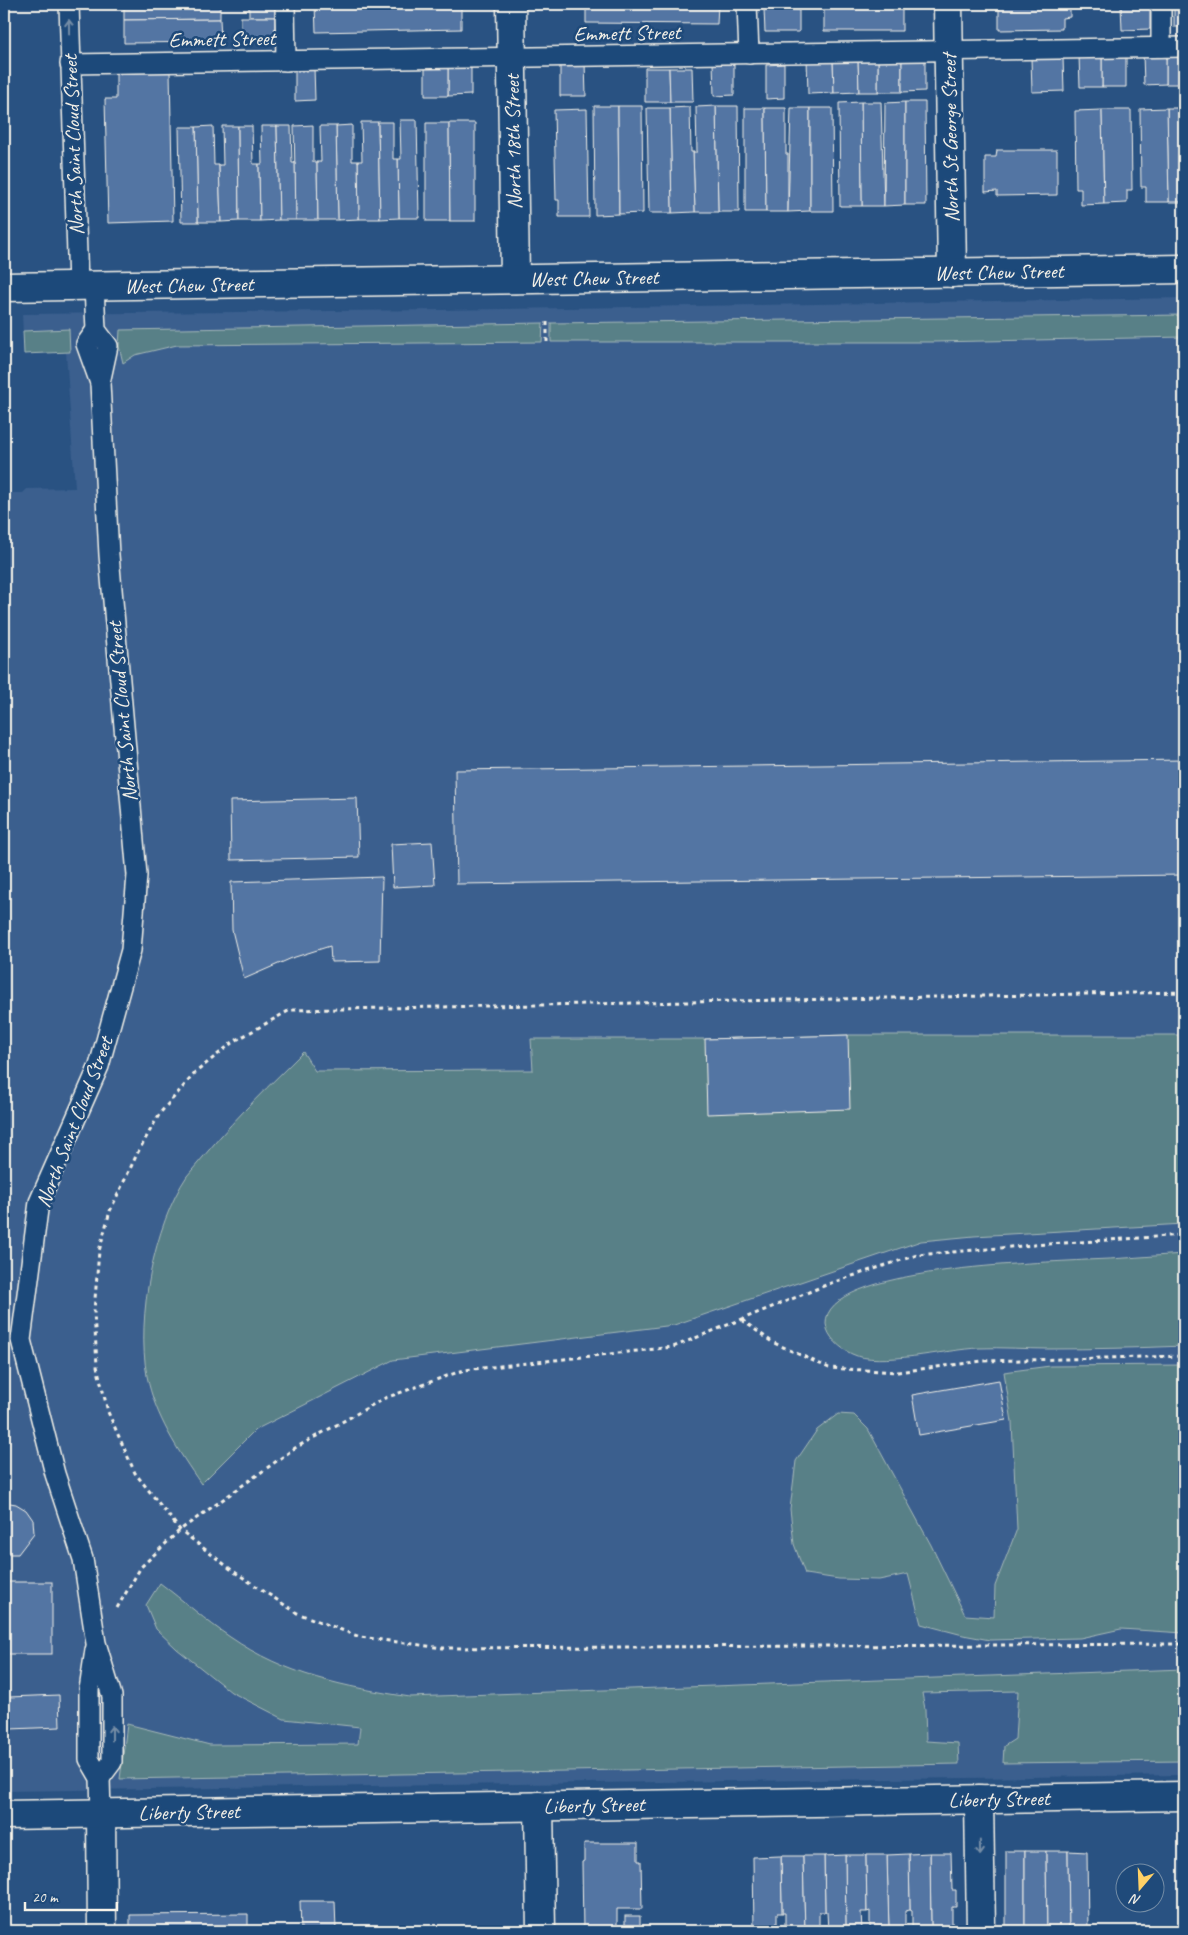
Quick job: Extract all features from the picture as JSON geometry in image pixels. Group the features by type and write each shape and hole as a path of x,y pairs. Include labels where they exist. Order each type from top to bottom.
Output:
{"street":[{"name":"North 18th Street","path":"511,4 515,279"},
{"name":"North St George Street","path":"948,4 952,273"},
{"name":"West Chew Street","path":"4,287 1184,269"},
{"name":"Liberty Street","path":"4,1815 1184,1796"},
{"path":"979,1799 981,1931"},
{"path":"539,1806 541,1931"},
{"name":"North Saint Cloud Street","path":"101,1813 102,1931"}],"lane":[{"name":"North Saint Cloud Street","path":"69,4 70,64 86,286 96,330 86,344 100,384 110,555 137,875 131,950 100,1066 39,1202 21,1340 55,1474 83,1559 96,1643 89,1690 89,1759 100,1778 101,1813"},
{"path":"285,4 286,61"},
{"path":"748,4 749,54"},
{"path":"1161,4 1161,47"},
{"name":"Emmett Street","path":"70,64 1184,47"}],"path":[{"path":"547,342 548,319"},
{"path":"1184,992 290,1010 233,1042 196,1072 160,1113 138,1152 110,1210 98,1251 94,1311 97,1366 108,1412 135,1473 180,1530 233,1571 297,1613 360,1637 443,1648 1184,1644"},
{"path":"96,1643 141,1567 180,1530 295,1448 385,1398 464,1370 673,1347 832,1283 917,1255 1034,1244 1184,1235"},
{"path":"742,1320 772,1342 828,1368 898,1372 983,1361 1184,1356"}],"shaded area":[{"path":"1184,298 1184,1775 4,1791 4,493 23,493 27,489 75,488 66,352 24,354 22,314 441,310"}],"green space":[{"path":"1184,315 1184,337 934,342 551,342 551,323"},
{"path":"543,323 542,342 177,345 135,355 123,363 119,346 120,330"},
{"path":"69,329 70,352 24,354 23,331"},
{"path":"848,1035 1184,1035 1184,1224 974,1236 921,1241 674,1325 393,1360 255,1430 201,1484 168,1433 151,1391 144,1353 146,1300 150,1273 165,1220 175,1196 187,1176 231,1124 303,1052 315,1071 533,1070 531,1039 705,1039"},
{"path":"1184,1254 1184,1346 1082,1349 979,1348 878,1359 864,1358 848,1352 835,1342 827,1329 826,1324 835,1305 860,1290 896,1279 940,1271 985,1266"},
{"path":"1184,1365 1184,1633 1121,1629 1080,1638 990,1640 921,1624 908,1574 879,1580 839,1579 805,1574 794,1544 790,1509 796,1461 817,1430 838,1414 854,1415 868,1429 931,1545 965,1615 994,1617 995,1586 1017,1529 1012,1422 1004,1372 1050,1366"},
{"path":"160,1583 221,1631 272,1661 316,1678 339,1684 410,1697 1184,1669 1184,1761 1003,1763 1004,1746 1015,1739 1018,1691 922,1693 925,1709 926,1741 958,1743 959,1764 120,1779 127,1724 210,1745 358,1744 360,1727 284,1719 231,1692 177,1649 156,1629 146,1605"}],"building":[{"path":"124,4 220,4 220,19 124,20"},
{"path":"249,4 279,4 279,17 249,17"},
{"path":"315,4 461,4 461,29 316,32"},
{"path":"574,4 718,4 717,24 586,23 586,6 574,6"},
{"path":"764,4 795,4 795,9 764,9"},
{"path":"824,4 902,4 902,5"},
{"path":"824,4 902,5 902,31 824,31"},
{"path":"999,4 1061,4 1061,6 1070,6 1070,17 1062,18 1062,29 999,30"},
{"path":"1174,4 1184,4 1184,27 1174,27"},
{"path":"1121,5 1150,5 1150,29 1122,30"},
{"path":"764,9 799,10 799,32 765,32"},
{"path":"241,17 275,17 275,39 241,39"},
{"path":"220,19 221,42 124,43 124,20"},
{"path":"1166,53 1184,53 1184,84 1166,84"},
{"path":"1166,53 1166,84 1144,85 1143,54"},
{"path":"1126,54 1126,87 1102,87 1102,55"},
{"path":"1079,55 1102,55 1102,87 1080,87"},
{"path":"902,56 902,92 878,92 878,57"},
{"path":"902,56 925,56 925,91 902,92"},
{"path":"833,57 834,93 808,94 807,58"},
{"path":"833,57 858,57 859,92 834,93"},
{"path":"858,57 878,57 878,92 859,92"},
{"path":"1031,58 1063,58 1064,91 1032,92"},
{"path":"713,62 734,62 734,95 714,96"},
{"path":"560,63 585,63 586,96 560,96"},
{"path":"784,64 784,98 766,99 766,65"},
{"path":"448,66 471,66 471,95 448,96"},
{"path":"448,66 448,96 425,96 425,67"},
{"path":"295,68 314,68 315,100 295,101"},
{"path":"645,68 669,68 670,102 645,102"},
{"path":"669,68 692,68 693,102 670,102"},
{"path":"170,72 173,221 108,223 105,99 116,99 116,73"},
{"path":"861,102 881,102 884,206 862,206"},
{"path":"861,102 862,206 840,206 839,103"},
{"path":"905,102 905,205 884,206 885,103"},
{"path":"905,102 925,102 926,205 905,205"},
{"path":"594,106 618,106 619,214 595,215"},
{"path":"618,106 642,106 643,213 619,214"},
{"path":"716,106 738,106 739,212 718,212"},
{"path":"716,106 718,212 695,212 693,152 697,152 696,107"},
{"path":"690,107 695,212 672,213 670,108"},
{"path":"647,108 670,108 672,213 649,213"},
{"path":"745,108 765,108 766,212 745,212"},
{"path":"765,108 786,108 788,212 766,212"},
{"path":"791,108 810,108 810,211 788,212"},
{"path":"810,108 832,108 833,211 810,211"},
{"path":"1167,108 1184,108 1184,202 1169,202"},
{"path":"1167,108 1169,202 1146,202 1146,187 1141,187 1140,109"},
{"path":"587,109 589,217 559,217 559,200 556,200 554,110"},
{"path":"1102,110 1104,204 1081,205 1081,189 1076,189 1075,111"},
{"path":"1102,110 1131,110 1132,190 1127,190 1127,203 1104,204"},
{"path":"400,120 417,120 419,218 399,218 398,159 401,159"},
{"path":"361,122 378,122 380,219 359,219 358,161 362,161"},
{"path":"378,122 393,122 393,159 398,159 399,218 380,219"},
{"path":"426,123 449,123 450,221 426,221"},
{"path":"449,123 475,123 475,221 450,221"},
{"path":"313,125 313,162 317,162 318,220 296,220 294,126"},
{"path":"352,125 352,161 358,161 359,219 338,220 336,126"},
{"path":"213,126 214,165 219,165 221,222 198,222 196,127"},
{"path":"222,126 238,126 239,221 221,222 219,165 223,165"},
{"path":"238,126 252,126 253,164 259,164 260,221 239,221"},
{"path":"261,126 277,126 279,220 260,221 259,164 262,164"},
{"path":"277,126 291,126 292,163 295,163 296,220 279,220"},
{"path":"320,126 336,126 338,220 318,220 317,162 321,162"},
{"path":"179,127 196,127 198,222 181,222"},
{"path":"997,150 1057,150 1057,195 997,196 997,191 985,192 985,157 996,157"},
{"path":"1184,760 1184,875 457,884 455,770"},
{"path":"357,798 359,857 231,860 230,801"},
{"path":"432,842 435,885 393,887 391,844"},
{"path":"382,877 380,961 331,962 330,946 292,958 244,979 232,930 231,882"},
{"path":"848,1035 850,1109 707,1114 705,1039"},
{"path":"999,1380 1006,1420 919,1435 912,1395"},
{"path":"4,1502 16,1504 26,1510 33,1520 34,1533 18,1554 4,1554"},
{"path":"4,1582 52,1582 52,1654 4,1654"},
{"path":"59,1695 60,1727 10,1729 9,1697"},
{"path":"584,1843 638,1843 638,1861 641,1861 642,1909 617,1909 617,1931 583,1931 582,1862 584,1861"},
{"path":"1006,1851 1025,1851 1025,1926 1006,1926"},
{"path":"1025,1851 1046,1851 1047,1931 1025,1931"},
{"path":"1046,1851 1068,1851 1069,1931 1047,1931"},
{"path":"1068,1851 1087,1852 1088,1931 1069,1931"},
{"path":"930,1853 951,1853 952,1890 956,1890 956,1907 952,1907 952,1931 931,1931"},
{"path":"930,1853 931,1931 912,1931 909,1854"},
{"path":"909,1854 910,1910 905,1911 905,1931 889,1931 887,1855"},
{"path":"845,1855 866,1855 867,1912 861,1912 862,1931 846,1931"},
{"path":"845,1855 846,1931 828,1931 827,1912 825,1912 824,1856"},
{"path":"866,1855 887,1855 889,1931 870,1931 870,1911 867,1912"},
{"path":"781,1856 803,1856 805,1931 785,1931 785,1913 782,1913"},
{"path":"781,1856 782,1913 777,1913 777,1931 754,1931 753,1857"},
{"path":"803,1856 824,1856 825,1912 819,1912 819,1931 805,1931"},
{"path":"300,1901 335,1901 336,1931 301,1931"},
{"path":"248,1914 248,1931 130,1931 130,1915"},
{"path":"625,1916 640,1916 640,1931 625,1931"}]}
